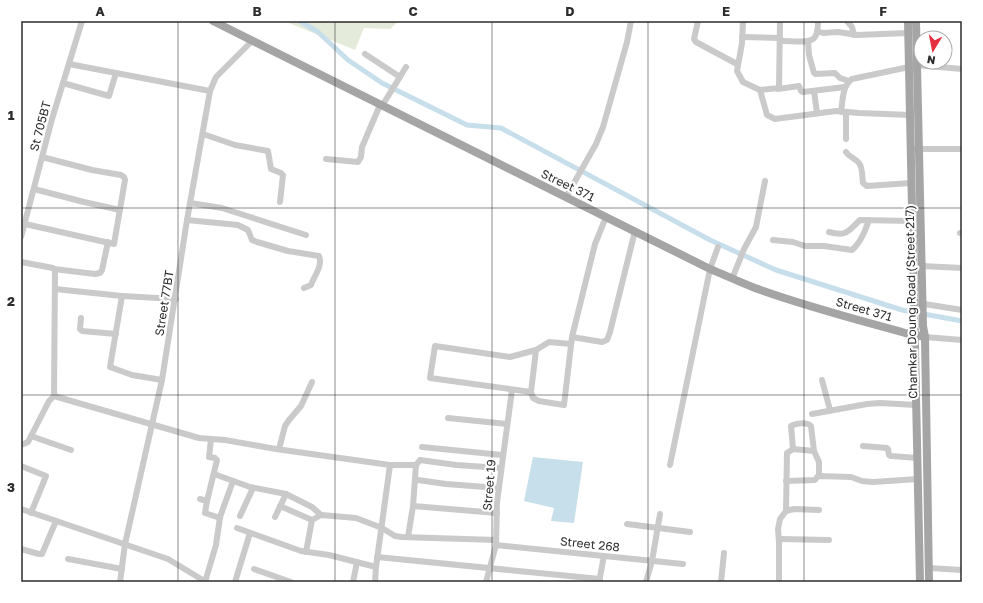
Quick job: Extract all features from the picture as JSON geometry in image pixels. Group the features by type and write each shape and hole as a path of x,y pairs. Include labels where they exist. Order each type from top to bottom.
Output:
{"main road":[{"name":"Street 371","path":"213,21 732,279 790,300 925,337"},
{"name":"Chamkar Doung Road (Street 217)","path":"908,21 920,582"},
{"name":"Chamkar Doung Road (Street 217)","path":"917,70 923,326 925,337 929,582"}],"street":[{"name":"St 705BT","path":"21,237 24,219 82,21"},
{"path":"566,197 596,144 603,127 627,42 631,21"},
{"path":"698,21 694,39 696,42 737,64"},
{"path":"743,21 740,58 737,64 737,71 741,80 760,90 783,89 798,86 802,92 814,91 847,84 860,76 909,67"},
{"path":"778,89 780,21"},
{"path":"742,37 808,41 812,40 817,31 818,21"},
{"path":"847,21 852,27 854,35"},
{"path":"817,31 838,32 854,35 908,33"},
{"name":"Street 77BT","path":"120,582 125,544 162,380 187,220 210,91 216,77 252,41"},
{"path":"808,41 809,55 814,73 835,73 847,84"},
{"path":"365,54 400,77"},
{"path":"69,64 210,91"},
{"path":"326,159 358,162 361,157 362,147 381,105 406,68"},
{"path":"63,83 109,96 116,73"},
{"path":"846,139 843,112 847,84"},
{"path":"760,90 766,112 771,118 780,119 817,113 843,112 910,115"},
{"path":"814,91 817,113"},
{"path":"203,134 235,145 268,151 271,169 284,175 280,202"},
{"path":"911,149 962,149"},
{"path":"846,152 859,163 863,183 867,186 911,183"},
{"path":"24,219 114,244 125,180 122,176 42,157"},
{"path":"732,279 744,249 756,227 765,181"},
{"path":"34,189 120,210"},
{"path":"190,203 222,208 306,235"},
{"path":"536,350 531,392 533,398 536,400 564,405 571,340 595,244 606,217"},
{"path":"187,220 238,225 248,230 252,240 257,242 288,251 319,256 319,270 314,276 311,285 304,288"},
{"path":"829,232 844,234 851,230 860,220 912,221"},
{"path":"773,240 793,242 806,246 824,246 852,250 864,234 869,220"},
{"path":"531,392 430,378 436,346 510,357 536,350 549,342 571,340 602,342 607,340 635,231"},
{"path":"21,262 54,269 95,274 100,273 108,242"},
{"path":"670,465 710,269 718,247"},
{"path":"922,266 962,268"},
{"path":"21,445 28,442 49,401 54,396 54,269"},
{"path":"55,289 122,296 176,298"},
{"path":"122,296 110,367 132,375 162,380"},
{"path":"914,304 962,310"},
{"path":"81,318 80,329 82,331 116,334"},
{"path":"925,337 962,340"},
{"path":"822,380 830,410"},
{"path":"279,449 285,426 301,406 312,382"},
{"name":"Street 19","path":"486,582 496,543 502,455 512,390"},
{"path":"54,396 199,438 225,440 390,465 416,465"},
{"path":"812,414 849,406 880,403 916,405"},
{"path":"448,418 507,424"},
{"path":"793,449 791,426 793,424 807,423 811,426 814,451 819,462 819,476"},
{"path":"31,436 71,450"},
{"path":"211,439 209,457 217,460 205,513 220,518"},
{"path":"863,446 887,448 892,456 918,458"},
{"path":"422,447 502,455"},
{"path":"779,582 779,522 786,511 787,454 793,449 814,451"},
{"path":"408,537 416,481 416,465 420,460 456,465 501,468"},
{"path":"375,582 390,465"},
{"path":"21,466 46,476 31,513"},
{"path":"214,474 253,488 286,494 321,514 312,520 306,552"},
{"path":"786,481 815,480 817,476 851,477 862,481 873,482 918,479"},
{"path":"21,509 168,559 205,582 215,549 220,518 233,481"},
{"path":"416,481 499,488"},
{"path":"240,516 253,488"},
{"path":"275,517 286,494"},
{"path":"200,499 207,501"},
{"path":"280,506 312,520"},
{"path":"413,506 497,513"},
{"path":"786,511 794,509 819,510"},
{"name":"Street 268","path":"321,514 356,518 382,528 394,536 496,543 682,564"},
{"path":"646,582 652,561 660,514"},
{"path":"21,549 39,554 43,552 56,521"},
{"path":"627,524 690,532"},
{"path":"237,528 306,552 329,555 376,567"},
{"path":"235,582 250,533"},
{"path":"779,539 829,540"},
{"path":"721,582 724,553"},
{"path":"377,557 599,580 604,556"},
{"path":"68,559 122,569"},
{"path":"352,582 357,562"},
{"path":"929,568 962,570"},
{"path":"254,569 288,582"}],"green space":[{"path":"284,21 399,21 390,29 364,28 355,50"}],"water":[{"path":"533,457 583,462 574,523 551,521 554,508 524,501"}],"waterway":[{"path":"300,21 318,32 348,60 382,83 467,125 501,128 710,240 776,270 902,310 962,321"}]}
